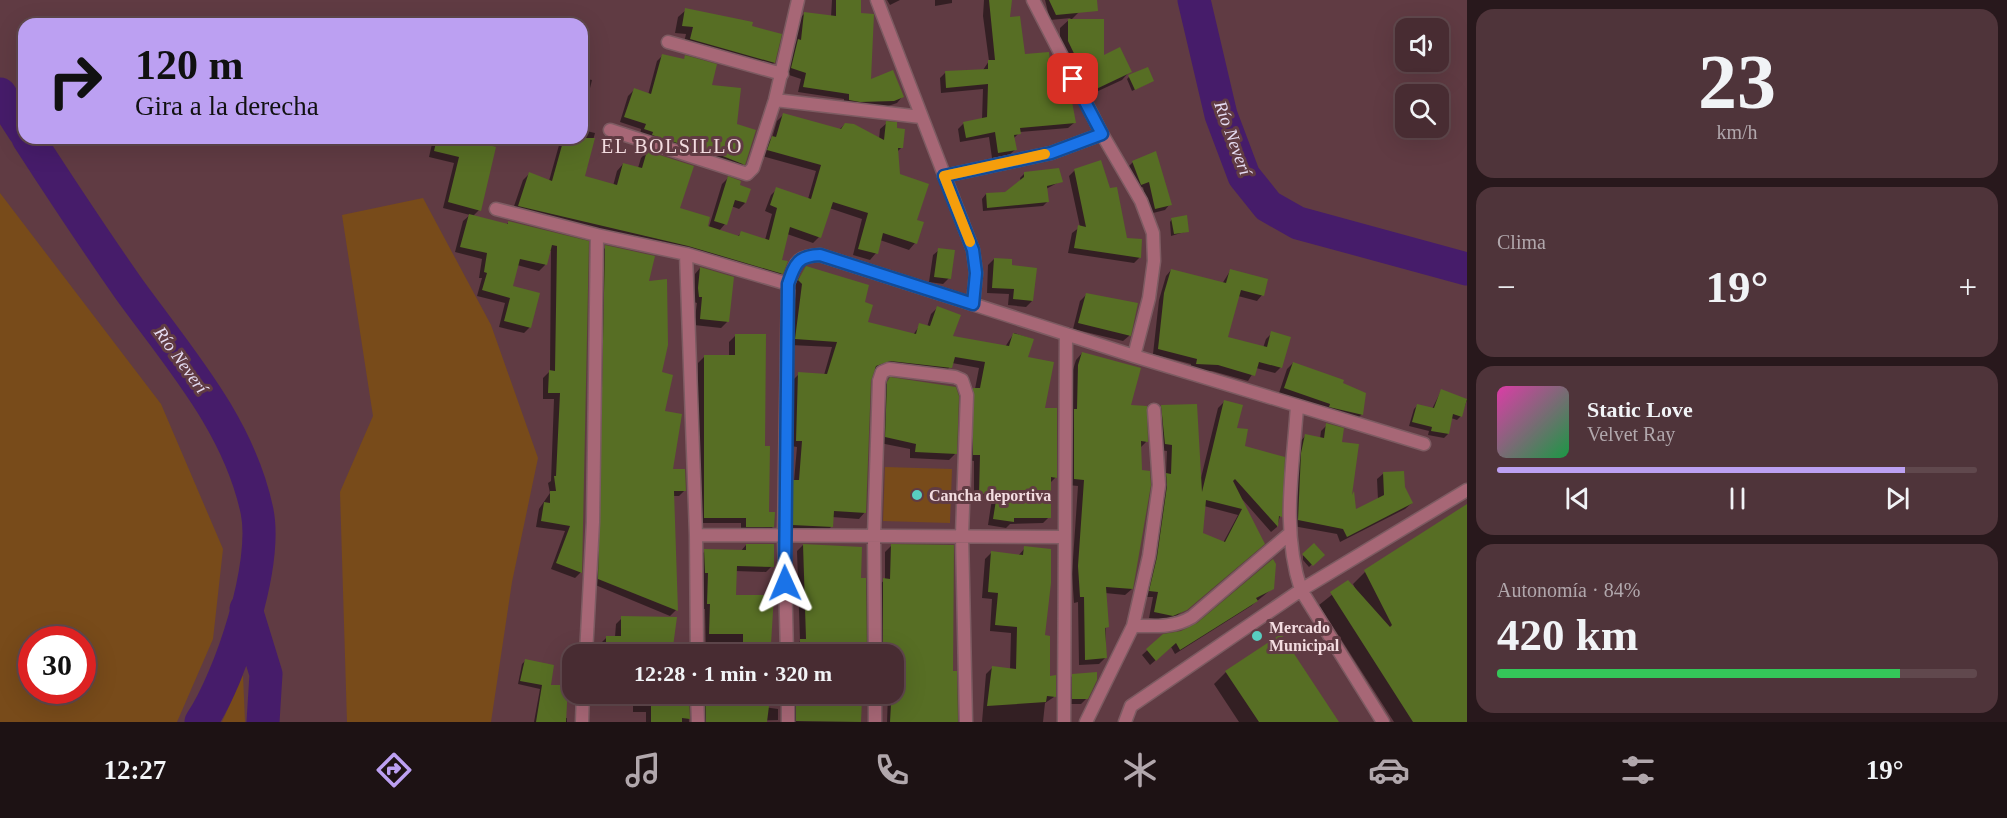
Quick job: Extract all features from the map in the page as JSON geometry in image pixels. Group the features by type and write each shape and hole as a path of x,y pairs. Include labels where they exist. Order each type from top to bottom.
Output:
{"street":[{"path":"610,130 747,174 753,168 775,100 798,0"},
{"path":"877,0 973,250 976,273 973,304"},
{"path":"1033,0 1102,134 1141,201 1153,233 1154,261 1149,298 1134,356"},
{"path":"668,42 782,74"},
{"path":"775,100 921,117"},
{"path":"944,176 1051,153 1102,134"},
{"path":"496,209 597,235 686,254 788,284"},
{"path":"587,644 593,522 597,235"},
{"path":"686,254 696,536 697,644"},
{"path":"787,644 784,536 788,284 796,261 805,256 820,255 1134,356 1424,444"},
{"path":"1064,722 1066,334"},
{"path":"875,644 874,536 879,381 882,372 889,369 955,377 962,380 968,394 962,535 966,722"},
{"path":"1297,406 1288,535 1293,566 1301,590 1383,722"},
{"path":"1086,722 1134,626 1149,556 1159,485 1154,410"},
{"path":"1125,722 1131,706 1301,590 1467,490"},
{"path":"1134,626 1164,626 1183,622 1192,617 1288,535"},
{"path":"696,536 1064,537"},
{"path":"582,722 583,704"},
{"path":"697,704 698,722"},
{"path":"788,704 788,722"},
{"path":"875,704 875,722"}],"shaded area":[{"path":"0,193 161,404 223,549 213,639 177,722 0,722"},
{"path":"423,198 491,325 538,458 512,582 491,722 347,722 340,492 373,416 342,215"},
{"name":"Cancha deportiva","path":"885,467 952,469 950,523 883,521"},
{"path":"243,675 245,722 222,722"}],"building":[{"path":"836,0 861,0 861,13 874,14 871,79 893,70 904,97 894,101 860,102 849,100 849,94 803,87 806,73 791,68 798,39 801,40 804,12 836,16"},
{"path":"989,0 1012,0 1010,17 1020,16 1025,54 1049,52 1053,93 1070,91 1076,123 1020,128 1021,134 1014,135 1017,150 998,153 995,132 966,138 963,122 987,117 988,84 946,88 945,71 988,69 988,60 995,60"},
{"path":"1049,0 1097,0 1098,11 1056,15"},
{"path":"685,8 753,22 752,26 782,34 775,63 690,39 693,27 682,26"},
{"path":"1068,19 1104,19 1104,55 1120,47 1132,72 1092,91 1068,41"},
{"path":"662,54 684,59 685,55 717,64 712,85 741,88 737,124 756,130 745,165 700,147 699,150 652,135 653,132 644,129 646,124 624,117 634,88 651,94"},
{"path":"1148,67 1154,81 1135,90 1128,75"},
{"path":"783,113 841,129 845,123 854,124 884,140 886,121 897,122 897,128 905,129 903,148 898,148 900,174 929,184 917,220 924,222 917,244 883,233 878,254 858,249 868,213 833,202 821,238 790,227 782,260 788,261 783,274 688,246 518,206 529,172 552,181 562,144 588,144 588,138 595,138 585,176 617,185 623,163 642,168 647,151 694,166 680,208 710,217 708,226 739,236 741,231 769,240 777,208 770,205 776,187 811,199 821,165 767,150 772,136 776,137"},
{"path":"436,144 485,144 496,147 481,211 448,202 459,157 434,151"},
{"path":"1156,151 1172,205 1155,209 1149,182 1141,185 1132,161"},
{"path":"1101,160 1110,188 1117,187 1127,238 1142,239 1141,258 1074,248 1078,225 1086,227 1074,169"},
{"path":"1059,168 1063,182 1047,186 1049,202 987,208 986,193 1005,192 1024,177 1024,172"},
{"path":"728,176 741,181 740,185 751,189 746,203 735,200 727,225 714,221"},
{"path":"469,214 589,241 582,573 556,563 570,526 541,521 544,502 550,503 550,491 556,491 554,476 556,476 560,393 548,393 549,370 555,371 557,246 552,245 547,265 520,259 513,286 540,293 531,328 504,321 510,298 482,290 487,273 484,272 487,253 460,247"},
{"path":"1187,215 1189,232 1174,234 1171,218"},
{"path":"605,245 655,256 649,281 667,279 668,345 662,372 673,375 665,411 682,414 673,469 685,469 686,491 674,491 678,611 598,579"},
{"path":"938,248 955,250 951,279 934,277"},
{"path":"994,258 1012,259 1012,265 1037,268 1033,301 1013,299 1014,289 992,288"},
{"path":"806,266 869,285 865,302 873,305 868,322 916,334 919,323 930,326 937,306 961,315 953,336 1009,346 1013,333 1034,339 1028,357 1054,362 1045,408 1057,408 1057,478 1051,477 1051,518 1014,518 1014,522 993,519 997,494 979,494 980,455 973,455 973,388 980,388 985,362 955,357 952,368 890,361 876,366 871,381 866,513 834,511 833,527 792,525 793,480 799,480 802,441 796,441 798,372 827,374 837,342 795,339 802,284 798,280"},
{"path":"700,267 734,277 729,322 700,319 702,297 699,297 698,288"},
{"path":"1171,269 1226,283 1230,269 1268,279 1264,296 1241,290 1228,337 1267,347 1271,331 1291,337 1282,368 1259,362 1255,376 1218,365 1196,364 1197,359 1158,349 1164,293"},
{"path":"1086,293 1138,303 1131,336 1078,323"},
{"path":"735,334 766,334 765,446 770,446 769,512 775,512 774,527 746,527 746,518 704,518 704,355 735,355"},
{"path":"1082,352 1141,368 1131,405 1147,406 1148,442 1141,441 1142,470 1150,471 1151,485 1133,589 1106,587 1109,627 1105,628 1107,658 1085,660 1084,597 1080,597 1078,566 1084,480 1074,479 1074,409 1077,409 1078,365"},
{"path":"1293,362 1344,380 1343,383 1366,393 1363,415 1329,407 1330,404 1284,388"},
{"path":"890,377 956,387 959,396 957,454 915,452 916,444 885,437 887,382"},
{"path":"1441,389 1467,399 1462,417 1453,414 1449,434 1431,431 1432,427 1412,422 1417,404 1434,408"},
{"path":"1224,400 1243,405 1237,428 1248,429 1245,446 1285,457 1282,517 1279,516 1278,527 1235,479 1233,481 1265,544 1187,610 1173,616 1154,612 1158,592 1149,591 1157,557 1167,486 1166,473 1171,474 1172,445 1165,444 1161,405 1197,404 1202,492","holes":["1206,500 1242,509 1225,542 1203,533"]},
{"path":"1326,423 1344,428 1342,442 1359,444 1352,495 1354,491 1356,509 1384,495 1383,472 1404,471 1405,487 1413,503 1347,537 1343,529 1298,520 1301,453 1305,434 1324,438"},
{"path":"1467,504 1467,722 1413,722 1330,592 1348,580 1390,627 1392,625 1364,570"},
{"path":"1314,543 1325,555 1313,566 1302,554"},
{"path":"746,544 774,544 774,567 737,566 736,595 774,595 771,644 743,644 743,634 709,634 710,604 707,604 708,573 705,573 704,549 746,550"},
{"path":"803,544 862,547 861,578 866,578 867,644 800,644 800,639 806,639"},
{"path":"891,544 954,545 953,671 957,671 958,722 890,722 891,704 904,704 904,644 883,644 883,578 890,579"},
{"path":"1024,546 1051,549 1051,583 1045,635 1050,636 1050,676 1056,675 1056,697 1047,696 1046,702 987,706 992,666 1016,669 1017,627 995,625 998,593 988,592 991,551 1023,555"},
{"path":"1273,559 1276,564 1274,589 1256,598 1258,601 1180,650 1176,643 1156,661 1146,649 1163,634 1181,631 1197,623"},
{"path":"621,616 677,617 673,644 606,644 606,636 621,636"},
{"path":"1281,634 1339,722 1259,722 1225,671"},
{"path":"525,659 554,665 551,685 562,685 562,704 567,704 566,722 536,722 542,685 520,681"},
{"path":"1097,672 1097,680 1088,699 1072,699 1072,674"},
{"path":"651,704 689,704 690,719 682,718 682,722 651,722"},
{"path":"705,704 769,706 767,722 706,722"},
{"path":"796,704 862,704 861,722 796,721"}],"waterway":[{"name":"Río Neverí","path":"1194,0 1221,115 1244,176 1268,206 1298,223 1467,269"},
{"name":"Río Neverí","path":"0,94 18,122"},
{"name":"Río Neverí","path":"32,144 129,289 205,394 222,421 248,480 257,511 259,533 252,589 224,678 201,722"},
{"name":"Río Neverí","path":"246,609 266,674 263,722"}],"slow traffic":[{"path":"970,242 944,176 1045,154"}],"place":[{"name":"Cancha deportiva","path":"917,495"},
{"name":"Mercado Municipal","path":"1257,636"}],"district":[{"name":"EL BOLSILLO","path":"672,146"}],"route":[{"path":"785,583 788,284 796,261 805,256 820,255 973,304 976,273 973,250 944,176 1051,153 1102,134 1073,79"}]}
